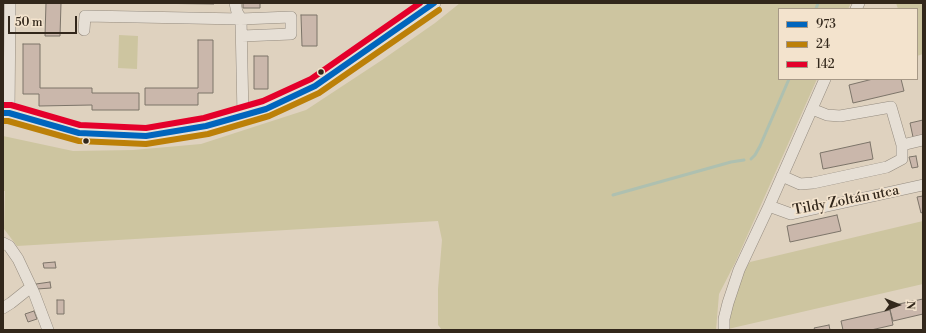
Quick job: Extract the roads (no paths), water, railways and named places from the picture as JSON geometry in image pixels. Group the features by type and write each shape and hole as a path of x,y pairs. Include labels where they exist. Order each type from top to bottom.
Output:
{"street":[{"path":"10,3 6,113 79,132 146,136 206,126 266,110 315,86 434,3"},
{"path":"235,3 237,12 241,19 243,116"},
{"path":"84,30 84,16 241,19 290,17 291,34 242,36"},
{"name":"Tildy Zoltán utca","path":"724,330 724,319 728,303 739,270 825,80"},
{"path":"812,109 827,115 840,116 891,107 902,145 923,140"},
{"name":"Tildy Zoltán utca","path":"782,176 800,184 806,184 887,168 902,159 902,145"},
{"name":"Tildy Zoltán utca","path":"769,206 791,214 923,185"},
{"path":"3,243 9,246 18,259 48,330"},
{"path":"3,308 11,304 31,287"}],"waterway":[{"path":"816,8 818,3"},
{"path":"751,159 760,146 789,80"},
{"path":"613,195 731,162 744,160"}]}
